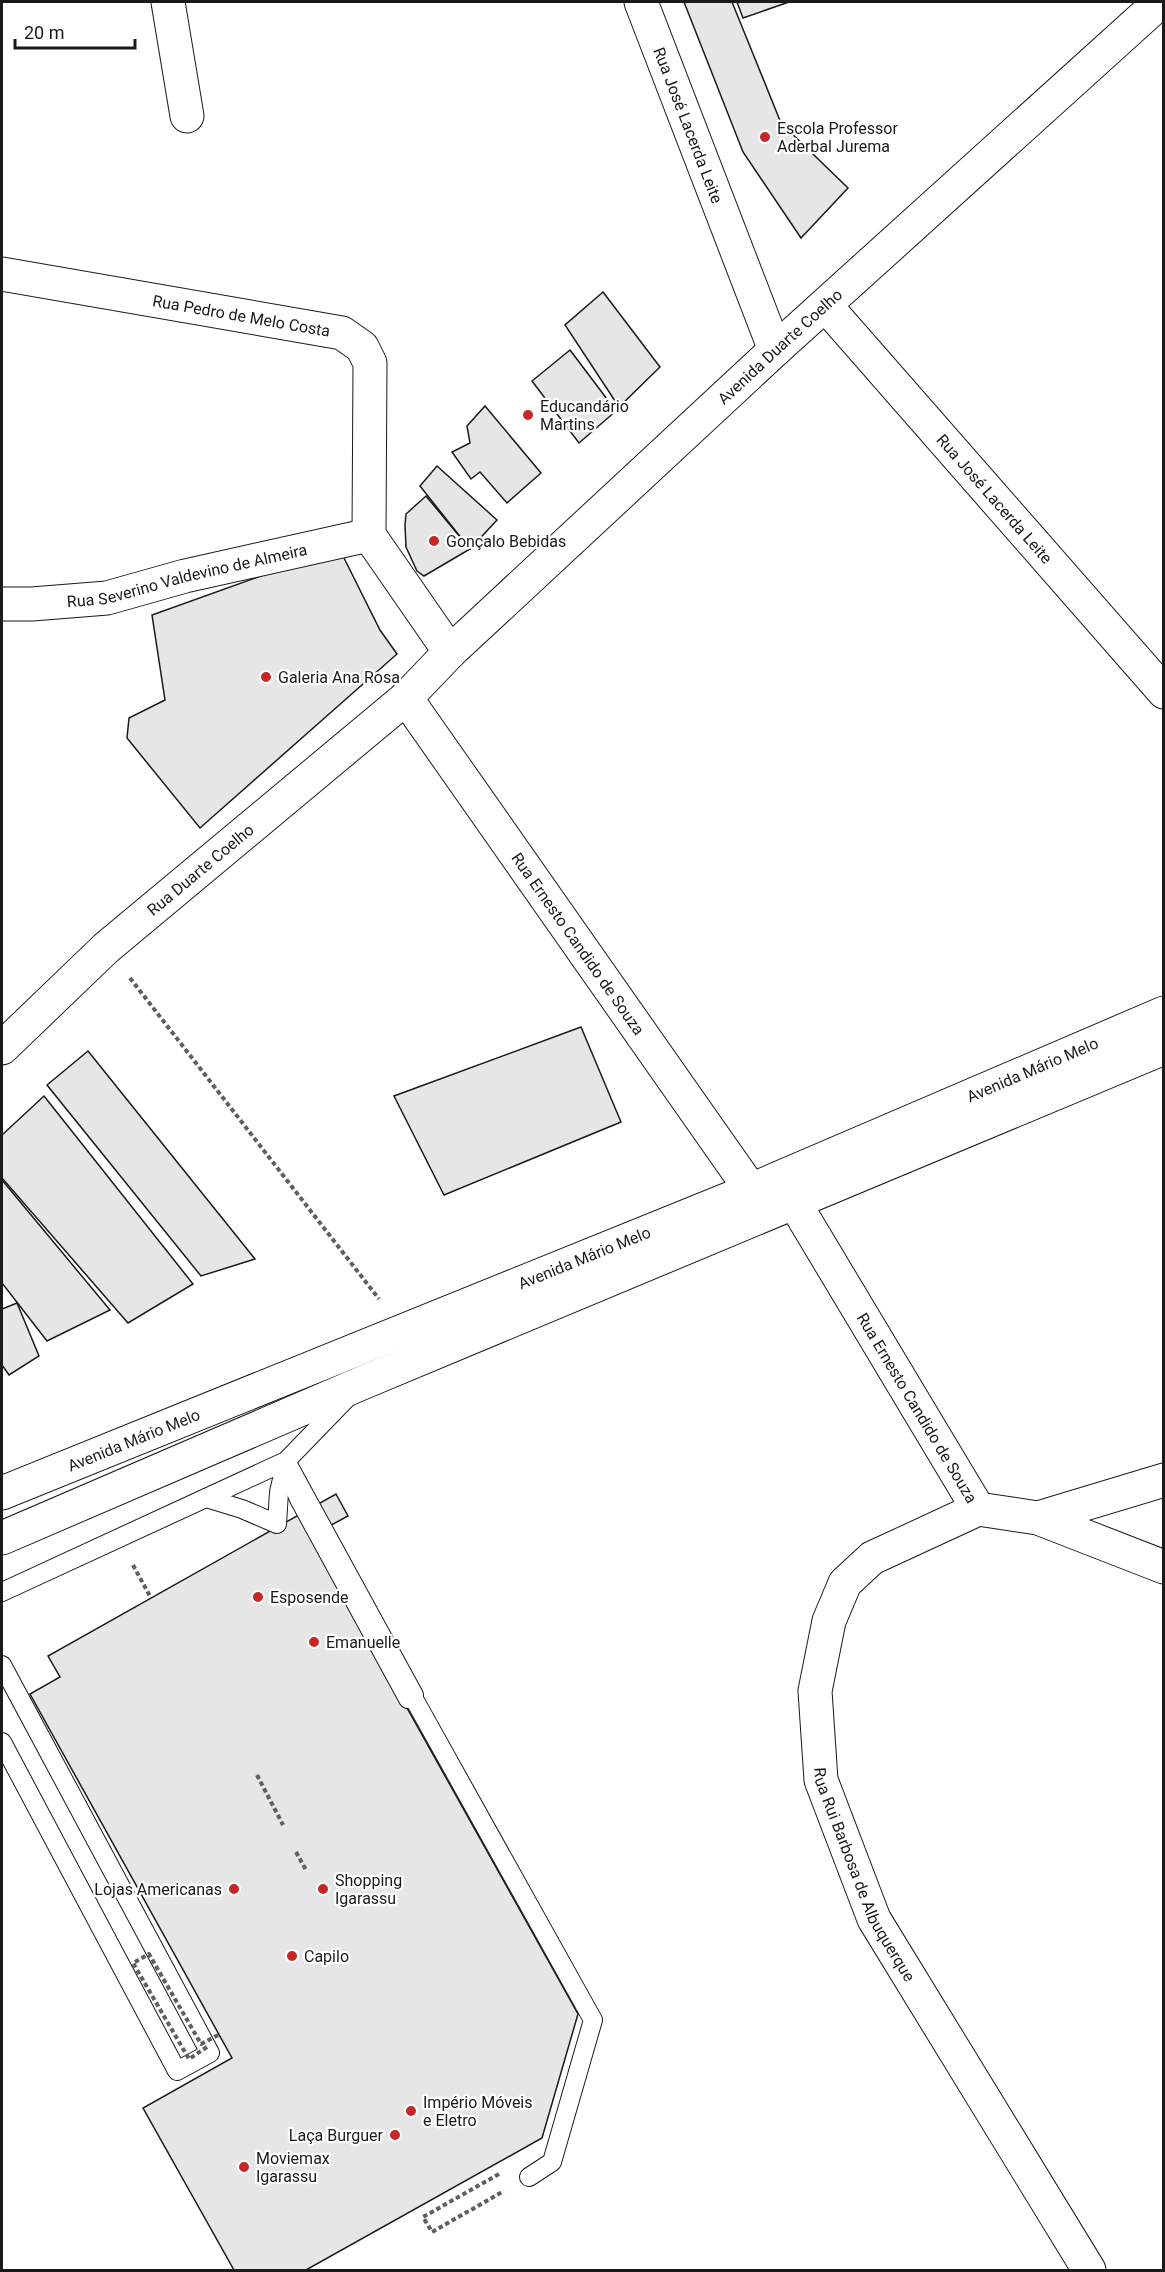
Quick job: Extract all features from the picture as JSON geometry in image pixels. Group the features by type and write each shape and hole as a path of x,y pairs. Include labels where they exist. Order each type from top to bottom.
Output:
{"street":[{"path":"168,2 187,116"},
{"name":"Rua José Lacerda Leite","path":"641,2 775,350"},
{"name":"Avenida Duarte Coelho","path":"406,698 450,652 775,350 1160,2"},
{"name":"Rua Pedro de Melo Costa","path":"2,274 342,333 362,346 370,363 369,535"},
{"name":"Rua José Lacerda Leite","path":"826,306 1164,692"},
{"path":"369,535 402,586 450,652"},
{"name":"Rua Severino Valdevino de Almeira","path":"2,604 108,598 185,576 369,535"},
{"name":"Rua Duarte Coelho","path":"2,1047 106,948 406,698"},
{"name":"Rua Ernesto Candido de Souza","path":"406,698 751,1190"},
{"name":"Avenida Mário Melo","path":"2,1493 751,1190 1164,1013"},
{"name":"Avenida Mário Melo","path":"2,1538 362,1383 1164,1048"},
{"name":"Rua Ernesto Candido de Souza","path":"794,1202 978,1509 1038,1518 1164,1567"},
{"path":"1038,1518 1164,1479"},
{"name":"Rua Rui Barbosa de Albuquerque","path":"978,1509 872,1558 845,1583 829,1621 815,1691 821,1780 874,1920 1078,2267"}],"lane":[{"path":"2,1592 286,1461 362,1383"},
{"path":"206,1498 243,1509 277,1525 279,1492 286,1461"},
{"path":"286,1461 290,1479 306,1511 408,1699 414,1699 593,2020 552,2162 529,2177"},
{"path":"2,1665 214,2041 210,2054 177,2071 2,1742"}],"path":[{"path":"106,948 404,1330"},
{"path":"257,1775 283,1825"},
{"path":"296,1851 306,1870"},
{"path":"149,1954 201,2044 214,2041 189,2059 133,1963 149,1954"},
{"path":"500,2173 423,2217 432,2232 529,2177"}],"building":[{"name":"Escola Professor Aderbal Jurema","path":"684,2 732,2 781,123 848,188 801,238 743,152"},
{"path":"737,2 789,2 743,18"},
{"path":"603,292 660,367 619,407 565,325"},
{"path":"570,350 616,411 579,443 532,381"},
{"path":"485,406 541,473 507,503 480,472 471,479 452,452 470,443 467,426"},
{"path":"437,466 497,520 470,549 420,486"},
{"name":"Gonçalo Bebidas","path":"426,496 470,549 424,576 417,571 406,547 405,525 406,514"},
{"name":"Galeria Ana Rosa","path":"339,548 380,630 397,654 200,828 127,738 129,718 165,700 152,615"},
{"path":"581,1027 621,1122 444,1195 394,1096"},
{"path":"88,1051 255,1259 201,1276 47,1085"},
{"path":"44,1096 193,1284 128,1323 2,1178 2,1135"},
{"path":"2,1180 110,1310 47,1341 2,1283"},
{"path":"17,1303 39,1356 9,1375 2,1365 2,1309"},
{"name":"Shopping Igarassu","path":"336,1494 348,1516 311,1536 578,2014 542,2138 306,2270 234,2270 143,2108 232,2058 30,1694 60,1677 48,1656"}],"place":[{"name":"Escola Professor Aderbal Jurema","path":"765,137"},
{"name":"Educandário Martins","path":"528,415"},
{"name":"Gonçalo Bebidas","path":"434,541"},
{"name":"Galeria Ana Rosa","path":"266,677"},
{"name":"Esposende","path":"258,1597"},
{"name":"Emanuelle","path":"314,1642"},
{"name":"Lojas Americanas","path":"234,1889"},
{"name":"Shopping Igarassu","path":"323,1889"},
{"name":"Capilo","path":"292,1956"},
{"name":"Império Móveis e Eletro","path":"411,2111"},
{"name":"Laça Burguer","path":"395,2135"},
{"name":"Moviemax Igarassu","path":"244,2167"}]}
